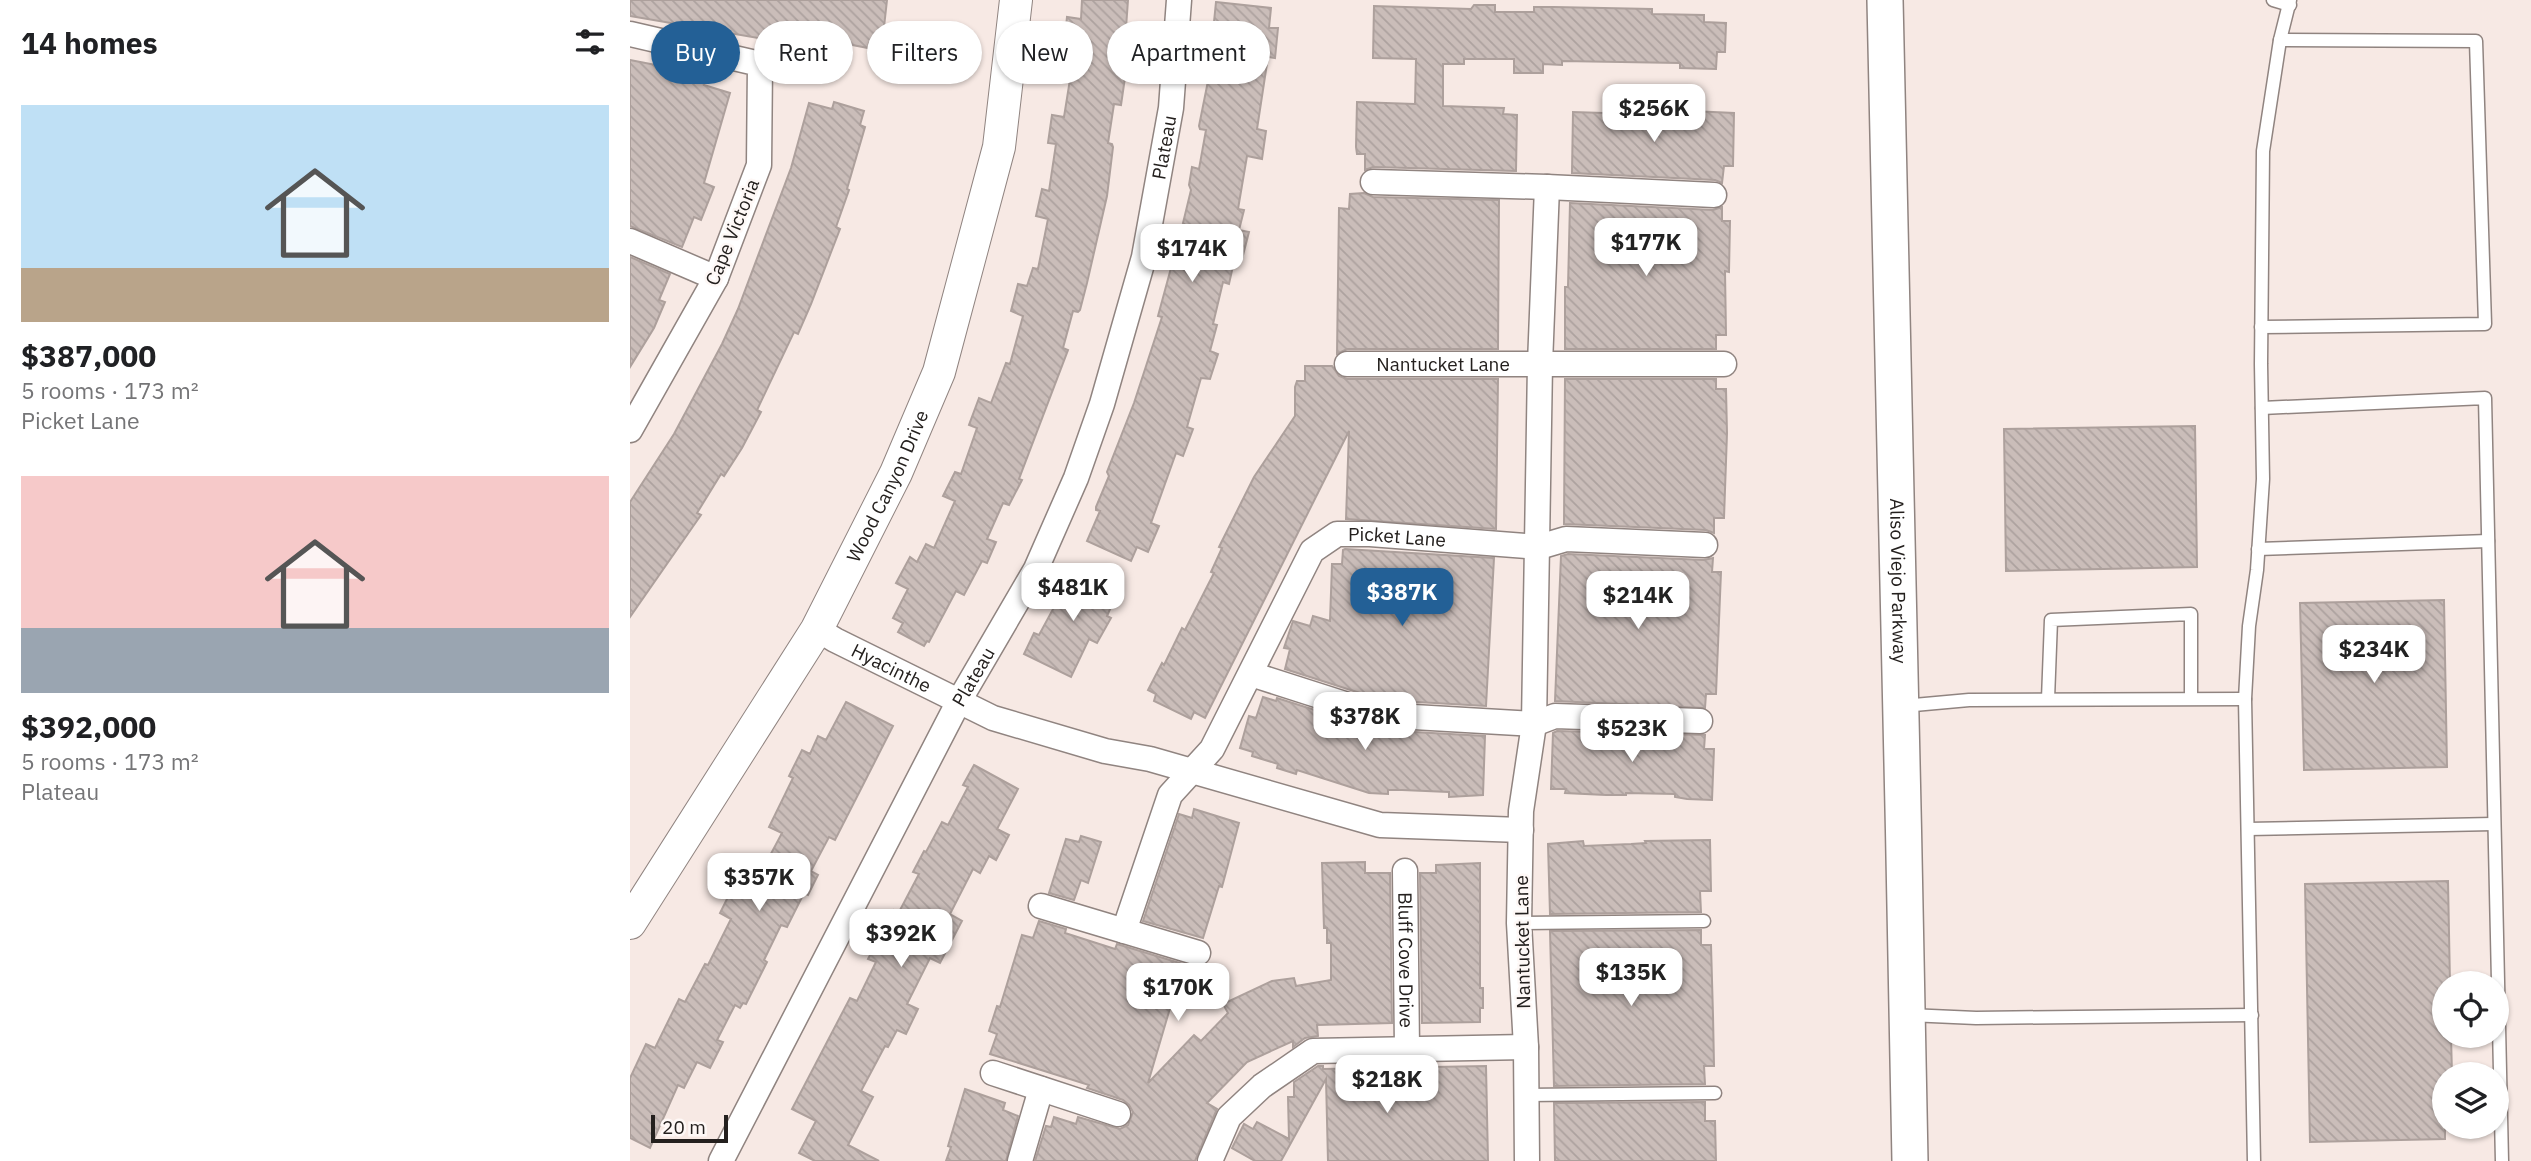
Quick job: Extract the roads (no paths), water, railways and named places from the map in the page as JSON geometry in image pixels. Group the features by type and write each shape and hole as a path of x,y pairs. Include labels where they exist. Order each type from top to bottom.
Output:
{"main road":[{"name":"Aliso Viejo Parkway","path":"1885,0 1910,1161"}],"street":[{"name":"Wood Canyon Drive","path":"630,923 817,629 896,473 939,372 999,147 1016,0"},
{"name":"Plateau","path":"721,1161 959,701 1035,569 1076,478 1102,404 1144,257 1171,107 1180,0"},
{"name":"Cape Victoria","path":"630,34 760,64 759,165 716,278 630,430"},
{"path":"1373,182 1714,195"},
{"name":"Nantucket Lane","path":"1527,1161 1520,923 1521,811 1534,724 1540,364 1547,187"},
{"path":"630,241 716,278"},
{"name":"Nantucket Lane","path":"1348,364 1724,364"},
{"name":"Picket Lane","path":"1124,931 1170,794 1212,749 1312,551 1337,534 1370,534 1539,547"},
{"path":"1539,547 1566,540 1705,545"},
{"name":"Hyacinthe","path":"817,629 993,718 1105,751 1150,759 1191,771"},
{"path":"1251,674 1378,715 1534,724 1555,716 1700,722"},
{"path":"1191,771 1380,825 1521,830"},
{"name":"Bluff Cove Drive","path":"1405,872 1407,1049"},
{"path":"1041,906 1198,953"},
{"name":"Bluff Cove Drive","path":"1210,1161 1229,1117 1262,1086 1313,1051 1525,1047"},
{"path":"993,1073 1118,1114"},
{"path":"1020,1161 1041,1089"}],"lane":[{"path":"2254,1161 2245,699 2263,479 2263,151 2280,40 2290,2 2273,0"},
{"path":"2261,327 2485,324 2476,41 2280,40"},
{"path":"2262,408 2485,398 2502,1161"},
{"path":"2258,549 2488,541"},
{"path":"2048,699 2050,620 2192,614 2192,698"},
{"path":"1902,706 1969,700 2245,699"},
{"path":"2248,829 2493,824"},
{"path":"1520,923 1704,921"},
{"path":"1907,1015 1976,1018 2252,1015"},
{"path":"1526,1095 1715,1093"}]}
